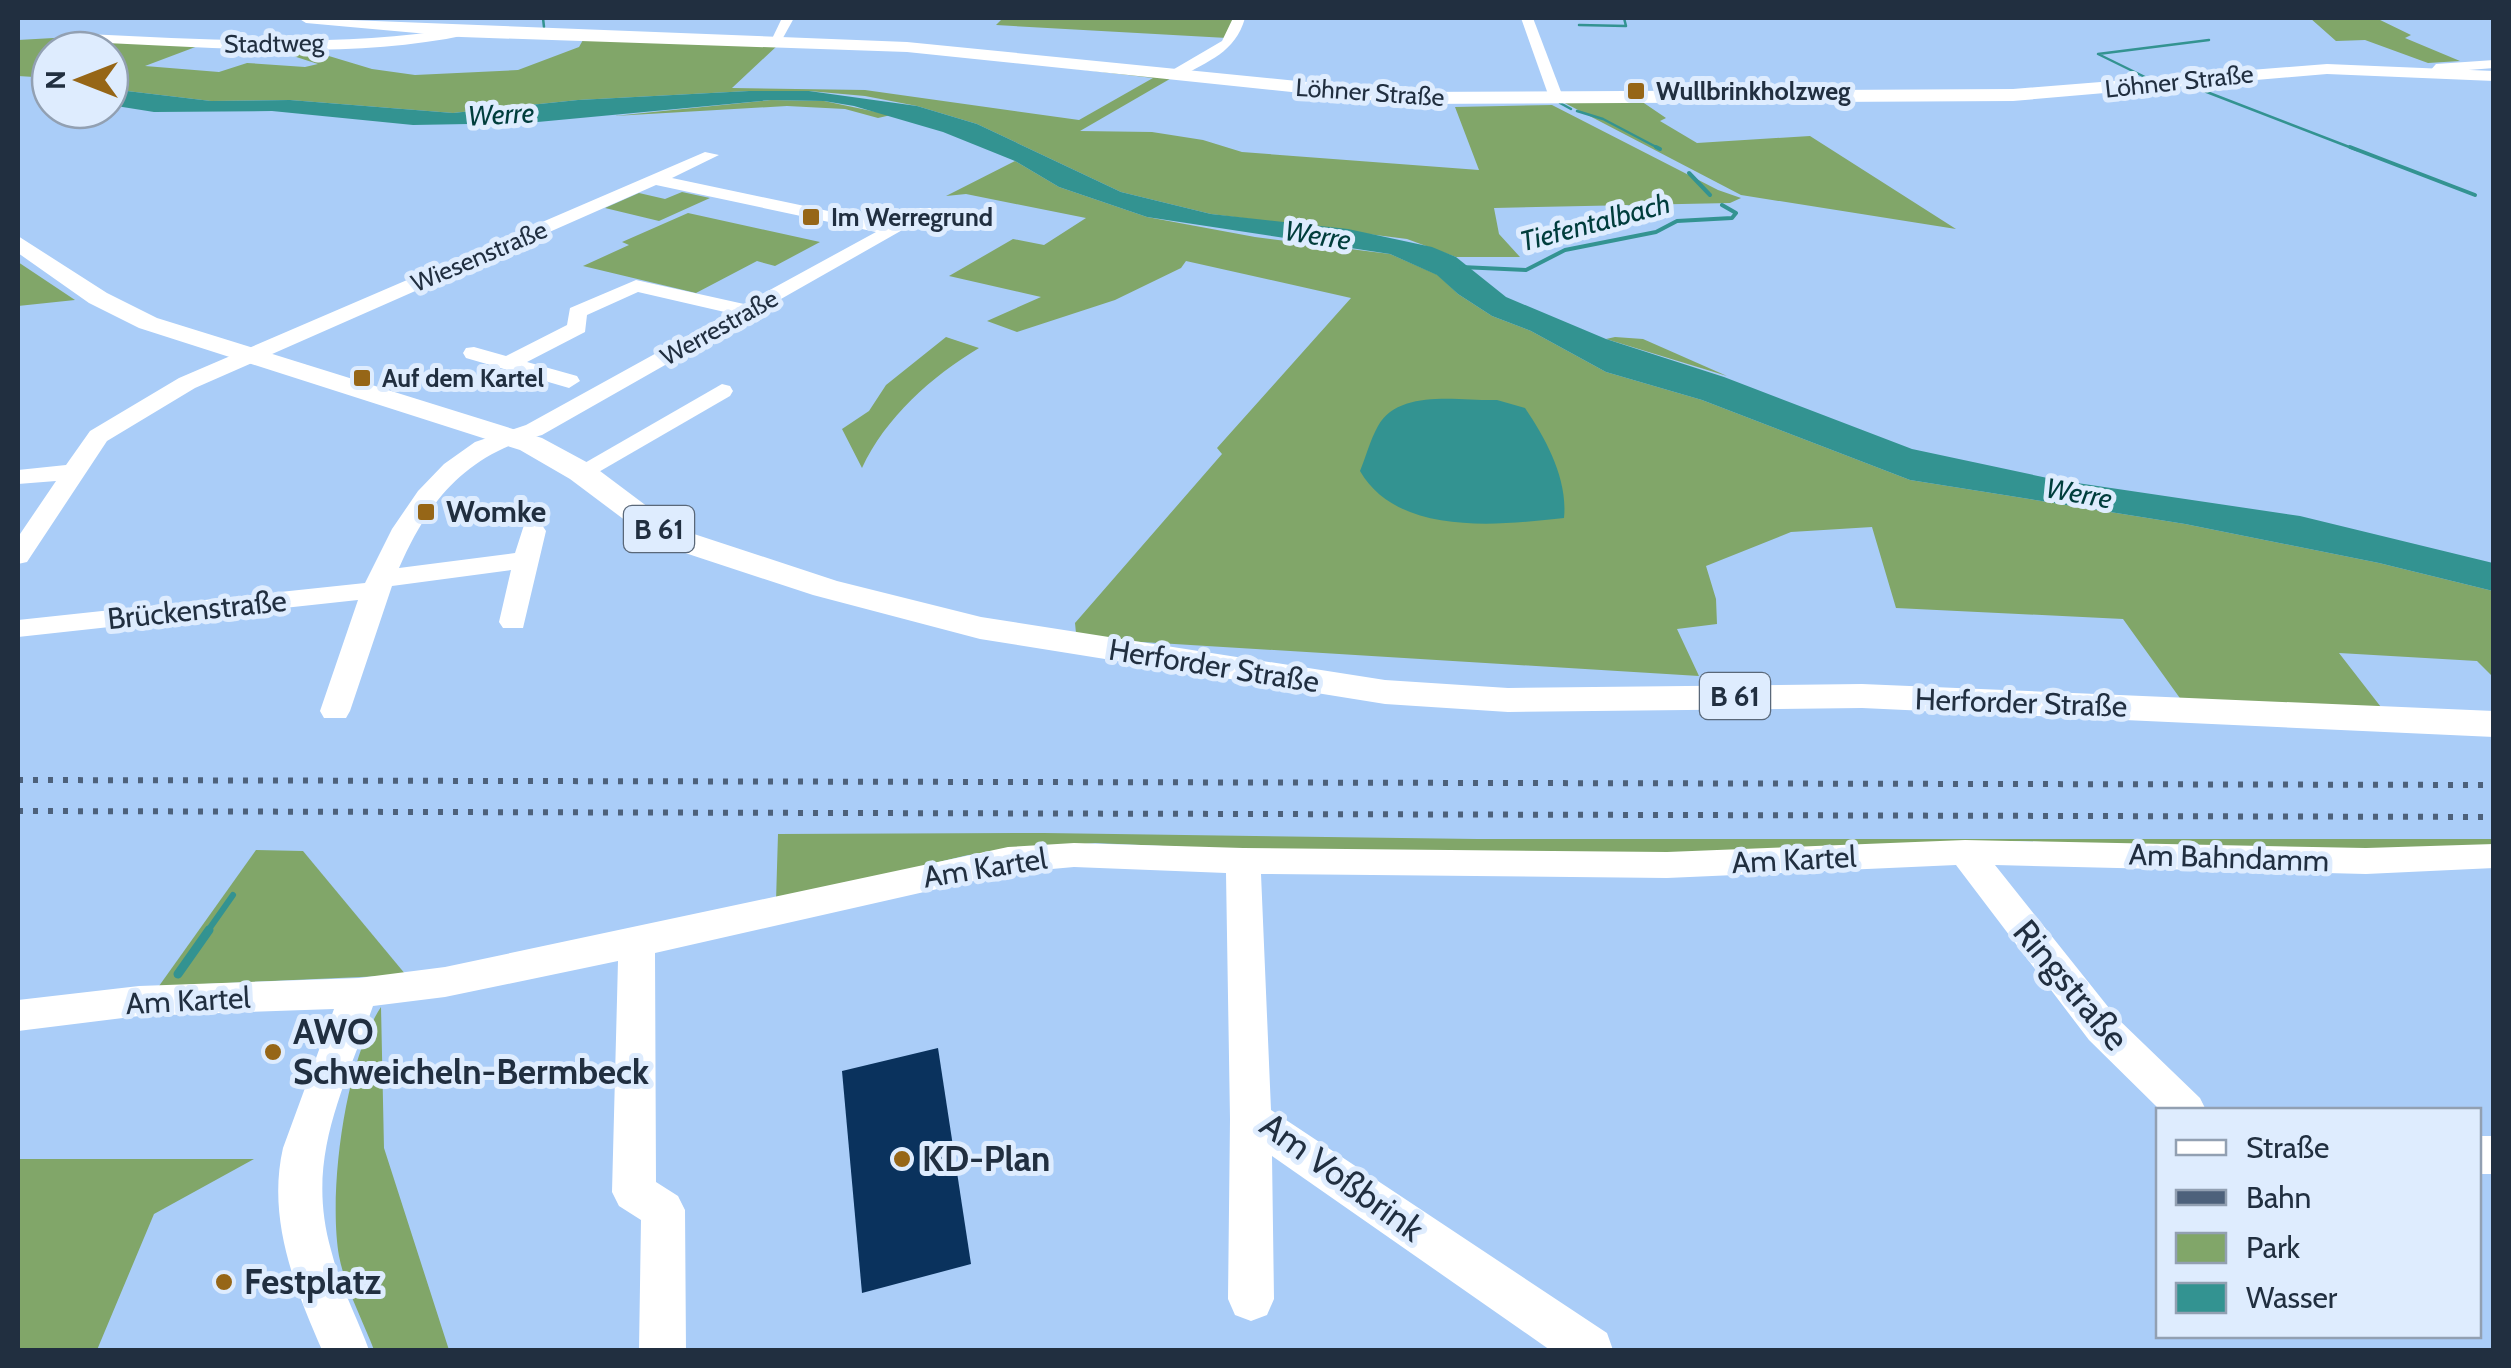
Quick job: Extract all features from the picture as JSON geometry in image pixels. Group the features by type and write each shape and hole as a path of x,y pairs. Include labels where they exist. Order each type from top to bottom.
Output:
{"main road":[{"name":"Löhner Straße","path":"306,18 461,32 941,50 1390,97 2012,95 2290,70 2436,72"},
{"path":"2436,72 2494,76"},
{"name":"Herforder Straße","path":"18,244 120,310 192,340 511,436 581,472 653,526 682,541 825,588 980,628 1385,692 1508,700 1862,696 2494,724"}],"street":[{"path":"774,42 788,18"},
{"path":"1174,74 1227,44 1233,38 1238,18"},
{"path":"1527,18 1556,97"},
{"name":"Stadtweg","path":"130,40 240,45 439,38 461,32"},
{"path":"2436,72 2436,68 2444,66 2494,64"},
{"name":"Wiesenstraße","path":"18,556 98,436 187,383 711,156"},
{"path":"655,180 894,230"},
{"name":"Werrestraße","path":"511,436 534,430 925,212"},
{"path":"506,364 578,328 578,312 636,286 746,312"},
{"path":"474,352 569,380"},
{"path":"581,472 722,391"},
{"path":"335,711 378,585 402,534 453,469 482,447 511,436"},
{"path":"18,477 72,472"},
{"path":"512,622 532,531"},
{"name":"Brückenstraße","path":"18,629 378,585 526,560"},
{"name":"Am Bahndamm","path":"1966,852 2366,861 2494,856"},
{"name":"Am Kartel","path":"18,1016 139,1001 359,993 446,982 1008,860 1074,856 1666,865 1966,852"},
{"name":"Ringstraße","path":"1966,852 2103,1029 2184,1108"},
{"name":"Am Voßbrink","path":"1243,861 1252,1119 1590,1350"},
{"path":"637,943 634,1192 663,1210 662,1350"},
{"path":"346,1350 323,1307 297,1188 312,1125 359,993"},
{"path":"1252,1119 1252,1300"}],"green space":[{"path":"1003,18 1236,18 1227,38 996,25"},
{"path":"2310,18 2376,18 2411,35 2405,38 2460,61 2428,63 2365,40 2336,41"},
{"path":"522,36 923,50 1175,76 1080,131 1152,132 1203,140 1242,152 1479,170 1455,107 1552,105 1741,198 1730,203 1494,208 1499,234 1520,257 1456,257 1407,239 1211,214 1121,192 977,124 865,96 749,91 578,100 453,113 290,100 211,101 130,91 130,38 206,43 145,66 219,72 247,63 305,67 318,64 262,46 245,47 289,44 372,69 415,75 518,70 579,47 583,40","holes":["778,45 934,52 1153,78 1079,120 865,90 732,88"]},
{"path":"30,39 30,77 18,76 18,40"},
{"path":"1557,99 1638,99 1666,118 1660,121 1697,143 1810,136 1956,229 1741,195"},
{"path":"771,100 824,101 891,115 878,118 845,109 787,106 614,116"},
{"path":"1015,161 1059,187 1147,217 1255,237 1390,254 1438,275 1458,294 1492,316 1531,331 1606,372 1702,400 1910,480 2185,524 2379,563 2493,591 2493,677 2477,661 2339,653 2384,711 2182,701 2123,619 1896,608 1872,527 1791,532 1706,566 1716,599 1717,624 1677,629 1699,676 1093,639 1076,633 1075,623 1222,454 1217,448 1351,298 1186,261 1181,268 1115,300 1017,332 987,321 1041,297 949,276 1013,239 1044,245 1086,218 966,194 946,196"},
{"path":"682,192 710,198 659,221 605,208 639,193 665,199"},
{"path":"688,213 820,242 775,266 757,261 696,293 583,266 629,245 622,242"},
{"path":"18,262 75,300 18,306"},
{"path":"946,337 979,348 944,372 897,415 862,468 842,429 869,411 886,385"},
{"path":"1606,339 1643,339 1727,376"},
{"path":"778,834 1477,839 2494,839 2493,848 2277,852 2020,841 1612,855 1323,853 1095,843 968,855 776,901"},
{"path":"256,850 303,851 406,975 159,986"},
{"path":"381,1007 384,1148 449,1350 374,1350 339,1256 336,1198 342,1128 358,1060"},
{"path":"18,1159 254,1159 154,1214 97,1350 18,1350"}],"water":[{"name":"Werre","path":"130,91 211,101 290,100 453,113 578,100 749,91 809,91 917,106 977,124 1121,192 1211,214 1348,229 1432,247 1456,257 1506,297 1606,339 1724,377 1912,449 2057,480 2300,516 2493,563 2493,591 2379,563 2185,524 1910,480 1702,400 1606,372 1531,331 1492,316 1437,275 1390,254 1147,217 1059,187 1015,161 943,132 854,106 771,100 527,123 413,125 272,111 154,112 130,108"},
{"path":"1432,399 1497,400 1525,408 1541,433 1559,474 1564,518 1481,524 1424,517 1377,492 1360,471 1378,426 1400,406"}],"building":[{"name":"KD-Plan","path":"938,1048 971,1264 862,1293 842,1071"}],"waterway":[{"path":"543,18 544,27"},
{"name":"Tiefentalbach","path":"1579,25 1626,26 1624,18"},
{"path":"2151,80 2098,54 2209,40"},
{"path":"2186,84 2357,150"},
{"name":"Tiefentalbach","path":"1560,103 1571,109"},
{"name":"Tiefentalbach","path":"1577,111 1603,119 1660,149 1656,147"},
{"path":"2350,147 2475,195"},
{"name":"Tiefentalbach","path":"1689,173 1710,195"},
{"name":"Tiefentalbach","path":"1461,267 1526,270 1565,250 1656,232 1677,221 1732,218 1736,213 1722,205"},
{"path":"207,932 233,895"},
{"path":"178,974 209,930"}],"railway":[{"path":"18,780 2494,785"},
{"path":"18,811 2494,817"}],"place":[{"name":"Wullbrinkholzweg","path":"1636,91"},
{"name":"Im Werregrund","path":"811,217"},
{"name":"Auf dem Kartel","path":"362,378"},
{"name":"Womke","path":"426,512"},
{"name":"AWO Schweicheln-Bermbeck","path":"273,1052"},
{"name":"KD-Plan","path":"902,1159"},
{"name":"Festplatz","path":"224,1282"}]}
